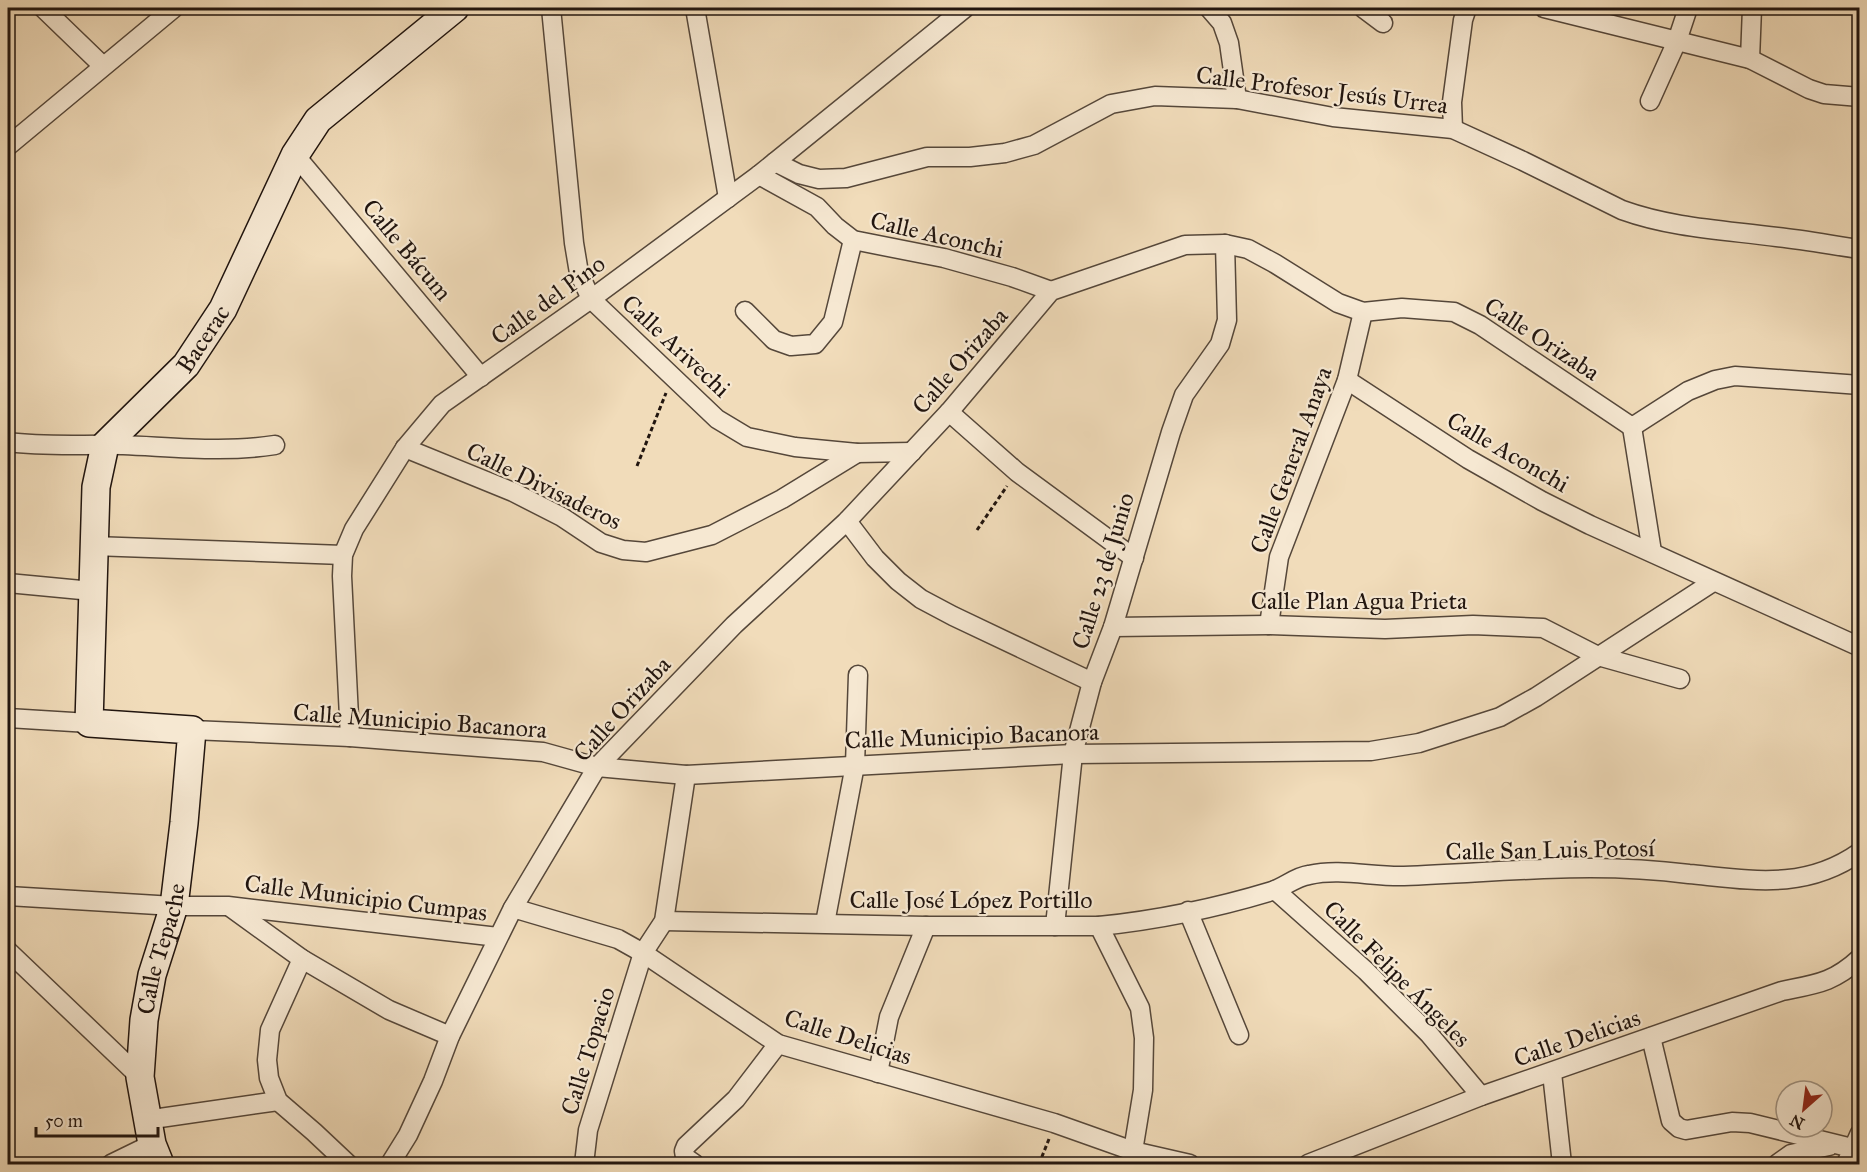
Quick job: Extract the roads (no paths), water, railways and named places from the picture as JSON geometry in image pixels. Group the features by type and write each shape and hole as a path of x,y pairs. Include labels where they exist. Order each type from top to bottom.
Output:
{"street":[{"path":"43,8 102,65"},
{"path":"8,146 102,65 174,8"},
{"name":"Bacerac","path":"105,445 186,365 223,309 295,155 318,120 454,8"},
{"name":"Calle Arivechi","path":"551,8 574,243 579,273 591,299 717,419 747,437 795,447 857,453 912,452"},
{"path":"695,8 728,198"},
{"name":"Calle del Pino","path":"350,737 342,576 343,555 354,529 405,448 442,404 591,299 759,175 965,8"},
{"path":"1209,8 1222,23 1229,42 1237,99"},
{"path":"1363,8 1383,23"},
{"path":"1454,129 1452,102 1463,20 1467,8"},
{"path":"1544,8 1750,59 1816,92 1841,97 1860,97"},
{"path":"1650,101 1677,41 1688,8"},
{"path":"1750,59 1752,8"},
{"name":"Calle Profesor Jesús Urrea","path":"775,162 799,174 819,179 846,178 927,157 970,157 1005,153 1034,145 1111,104 1155,96 1237,99 1333,117 1454,129 1638,216 1692,228 1860,249"},
{"name":"Calle Bácum","path":"295,155 481,377"},
{"name":"Calle Aconchi","path":"759,175 817,207 835,226 853,240 944,258 1012,277 1051,291"},
{"path":"745,311 774,340 791,346 815,344 833,322 853,240"},
{"name":"Calle Orizaba","path":"390,1164 408,1135 450,1036 513,908 597,767 734,625 848,521 949,412 1051,291 1185,245 1225,244 1248,249 1274,262 1338,303 1363,312 1402,308 1454,312 1480,325 1632,427"},
{"name":"Calle 23 de Junio","path":"1055,926 1073,754 1092,682 1113,627 1157,476 1184,395 1220,344 1227,320 1225,244"},
{"name":"Calle General Anaya","path":"1269,625 1279,557 1347,380 1363,312"},
{"path":"1860,385 1735,376 1688,391 1632,427 1652,552 1713,582 1860,647"},
{"name":"Calle Aconchi","path":"1347,380 1468,459 1581,521 1652,552"},
{"path":"949,412 1017,472 1134,558"},
{"path":"8,442 34,445 251,449 275,445"},
{"path":"89,723 96,487 105,445"},
{"name":"Calle Divisaderos","path":"405,448 513,492 562,517 601,543 623,550 646,552 712,535 782,499 857,453"},
{"path":"848,521 875,558 898,581 921,599 1092,682"},
{"path":"93,546 343,555"},
{"name":"Calle Municipio Bacanora","path":"192,730 350,737 543,752 597,767 686,775 1073,754 1371,751 1419,743 1500,717 1536,697 1713,582"},
{"path":"8,583 92,591"},
{"name":"Calle Plan Agua Prieta","path":"1113,627 1269,625 1386,629 1473,625 1543,628 1598,656 1680,679"},
{"path":"825,923 855,765 858,675"},
{"path":"8,718 192,730"},
{"name":"Calle Tepache","path":"153,1143 140,1077 144,1020 152,975 174,906 192,730"},
{"path":"664,921 686,775"},
{"name":"Calle San Luis Potosí","path":"1275,890 1296,878 1311,874 1352,873 1401,876 1590,868 1686,873 1778,882 1809,876 1842,864 1860,852"},
{"name":"Calle José López Portillo","path":"664,921 926,926 1099,926 1188,911 1275,890"},
{"name":"Calle Felipe Ángeles","path":"1275,890 1366,971 1429,1034 1481,1096"},
{"name":"Calle Municipio Cumpas","path":"8,896 174,906 228,906 498,938"},
{"name":"Calle Municipio Cumpas","path":"228,906 302,959 389,1010 450,1036"},
{"name":"Calle Delicias","path":"513,908 618,939 777,1044 1054,1123 1133,1151 1190,1164"},
{"path":"1188,911 1239,1035"},
{"name":"Calle Topacio","path":"584,1164 588,1130 643,954 664,921"},
{"path":"878,1073 889,1017 926,926"},
{"path":"1099,926 1140,1008 1143,1038 1143,1090 1133,1151"},
{"path":"8,951 140,1077"},
{"name":"Calle Delicias","path":"1315,1163 1481,1096 1782,992 1829,980 1845,972 1860,958"},
{"path":"302,959 270,1030 267,1060 269,1078 278,1101 348,1164"},
{"path":"1652,1038 1671,1121 1679,1128 1686,1130 1732,1122 1750,1123 1849,1148"},
{"path":"695,1164 685,1157 686,1146 736,1099 777,1044"},
{"path":"1552,1073 1562,1164"},
{"path":"111,1164 153,1143 278,1101"},
{"path":"1777,1164 1791,1154 1849,1148"}]}
